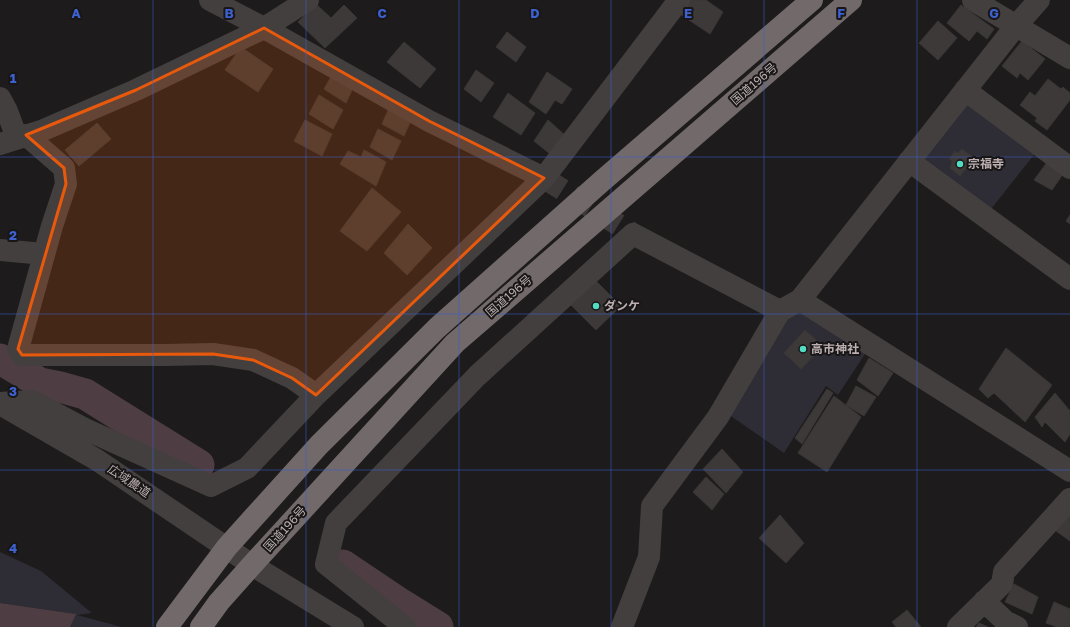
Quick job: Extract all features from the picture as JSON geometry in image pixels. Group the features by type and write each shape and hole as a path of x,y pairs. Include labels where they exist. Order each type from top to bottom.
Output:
{"highway":[{"name":"国道196号","path":"166,627 226,547 319,445 437,328 602,180 812,0"},
{"name":"国道196号","path":"201,627 219,602 455,343 851,0"}],"street":[{"path":"210,0 264,28 429,121 544,178"},
{"path":"14,139 136,90 264,28 308,0"},
{"path":"0,403 32,401 85,429 211,486 247,468 316,395 544,178 679,0"},
{"path":"973,0 1015,27 1070,58"},
{"path":"622,627 649,557 652,506 718,417 780,311 800,300 965,90 1038,0"},
{"path":"965,90 1070,168"},
{"path":"0,98 7,111 14,139 64,168 66,184 44,254 18,349 22,355 213,354 253,360 292,378 316,395"},
{"path":"909,161 1070,279"},
{"path":"405,627 326,564 336,523 477,376 633,234 780,311"},
{"path":"0,250 44,254"},
{"path":"800,300 1070,471"},
{"name":"広域農道","path":"0,403 97,460 252,566 353,627"},
{"path":"958,627 1002,584 1004,572 1070,499"},
{"path":"984,601 1005,621 1017,627"}],"highlighted area":[{"path":"264,28 429,121 544,178 316,395 292,378 253,360 213,354 22,355 18,349 66,184 64,168 26,135 136,90"}],"shaded area":[{"path":"963,100 1037,151 988,213 921,163"},
{"path":"802,305 869,348 838,395 826,386 784,453 725,412 786,314"},
{"path":"0,552 41,571 92,613 77,615 122,627 70,627 75,614 0,603"},
{"path":"0,603 76,614 70,627 0,627"}],"building":[{"path":"690,0 706,0 723,12 710,34 680,14"},
{"path":"316,4 331,18 344,5 357,18 325,48 298,22"},
{"path":"961,5 994,29 987,39 977,31 969,41 947,23"},
{"path":"938,21 957,38 938,60 919,43"},
{"path":"507,32 526,47 516,62 496,47"},
{"path":"1022,41 1045,59 1028,80 1020,73 1017,78 1002,66"},
{"path":"404,42 436,69 420,88 387,62"},
{"path":"241,47 273,69 258,92 225,70"},
{"path":"476,70 494,83 481,102 464,89"},
{"path":"547,72 572,89 562,104 555,100 546,114 529,102"},
{"path":"332,75 353,88 346,103 324,89"},
{"path":"1048,79 1061,89 1063,87 1070,93 1070,100 1047,130 1035,121 1037,118 1020,105 1030,92 1035,96"},
{"path":"508,93 535,113 521,135 493,117"},
{"path":"319,95 343,110 333,129 309,114"},
{"path":"390,106 412,118 404,136 382,124"},
{"path":"305,120 332,134 322,156 294,141"},
{"path":"548,120 567,137 550,154 534,141"},
{"path":"97,123 111,139 79,166 65,150"},
{"path":"378,129 401,141 392,160 370,147"},
{"name":"宗福寺","path":"962,149 974,158 960,176 950,168 952,161 949,159 955,151 958,153"},
{"path":"364,150 386,162 376,186 340,164 348,151 361,157"},
{"path":"1048,161 1063,174 1052,190 1034,180"},
{"path":"372,188 401,212 367,251 340,231"},
{"path":"1070,215 1070,224 1066,221"},
{"path":"408,224 432,248 407,275 384,253"},
{"name":"ダンケ","path":"596,281 621,306 596,330 571,305"},
{"name":"高市神社","path":"805,330 823,346 801,369 784,353"},
{"path":"1006,348 1052,385 1025,422 994,393 988,398 979,389"},
{"path":"869,358 893,373 878,396 857,380"},
{"path":"856,386 876,397 864,416 846,405"},
{"path":"827,389 833,393 802,444 795,438"},
{"path":"1055,393 1070,411 1070,434 1065,442 1045,422 1042,427 1035,417"},
{"path":"834,396 861,417 827,472 798,453"},
{"path":"722,449 743,472 726,493 703,469"},
{"path":"706,477 724,494 712,510 693,492"},
{"path":"1070,513 1070,541 1052,528"},
{"path":"780,515 804,543 786,563 759,538"},
{"path":"1014,584 1038,597 1032,614 1005,602"},
{"path":"1054,602 1070,609 1070,627 1057,627 1046,623"},
{"path":"907,610 921,627 896,627 892,622"},
{"path":"979,623 988,627 976,627"}],"waterway":[{"path":"0,359 40,383 85,394 199,465"},
{"path":"343,565 438,627"}],"tunnel":[{"path":"544,178 633,234"}],"place":[{"name":"宗福寺","path":"960,164"},
{"name":"ダンケ","path":"596,306"},
{"name":"高市神社","path":"803,349"}]}
